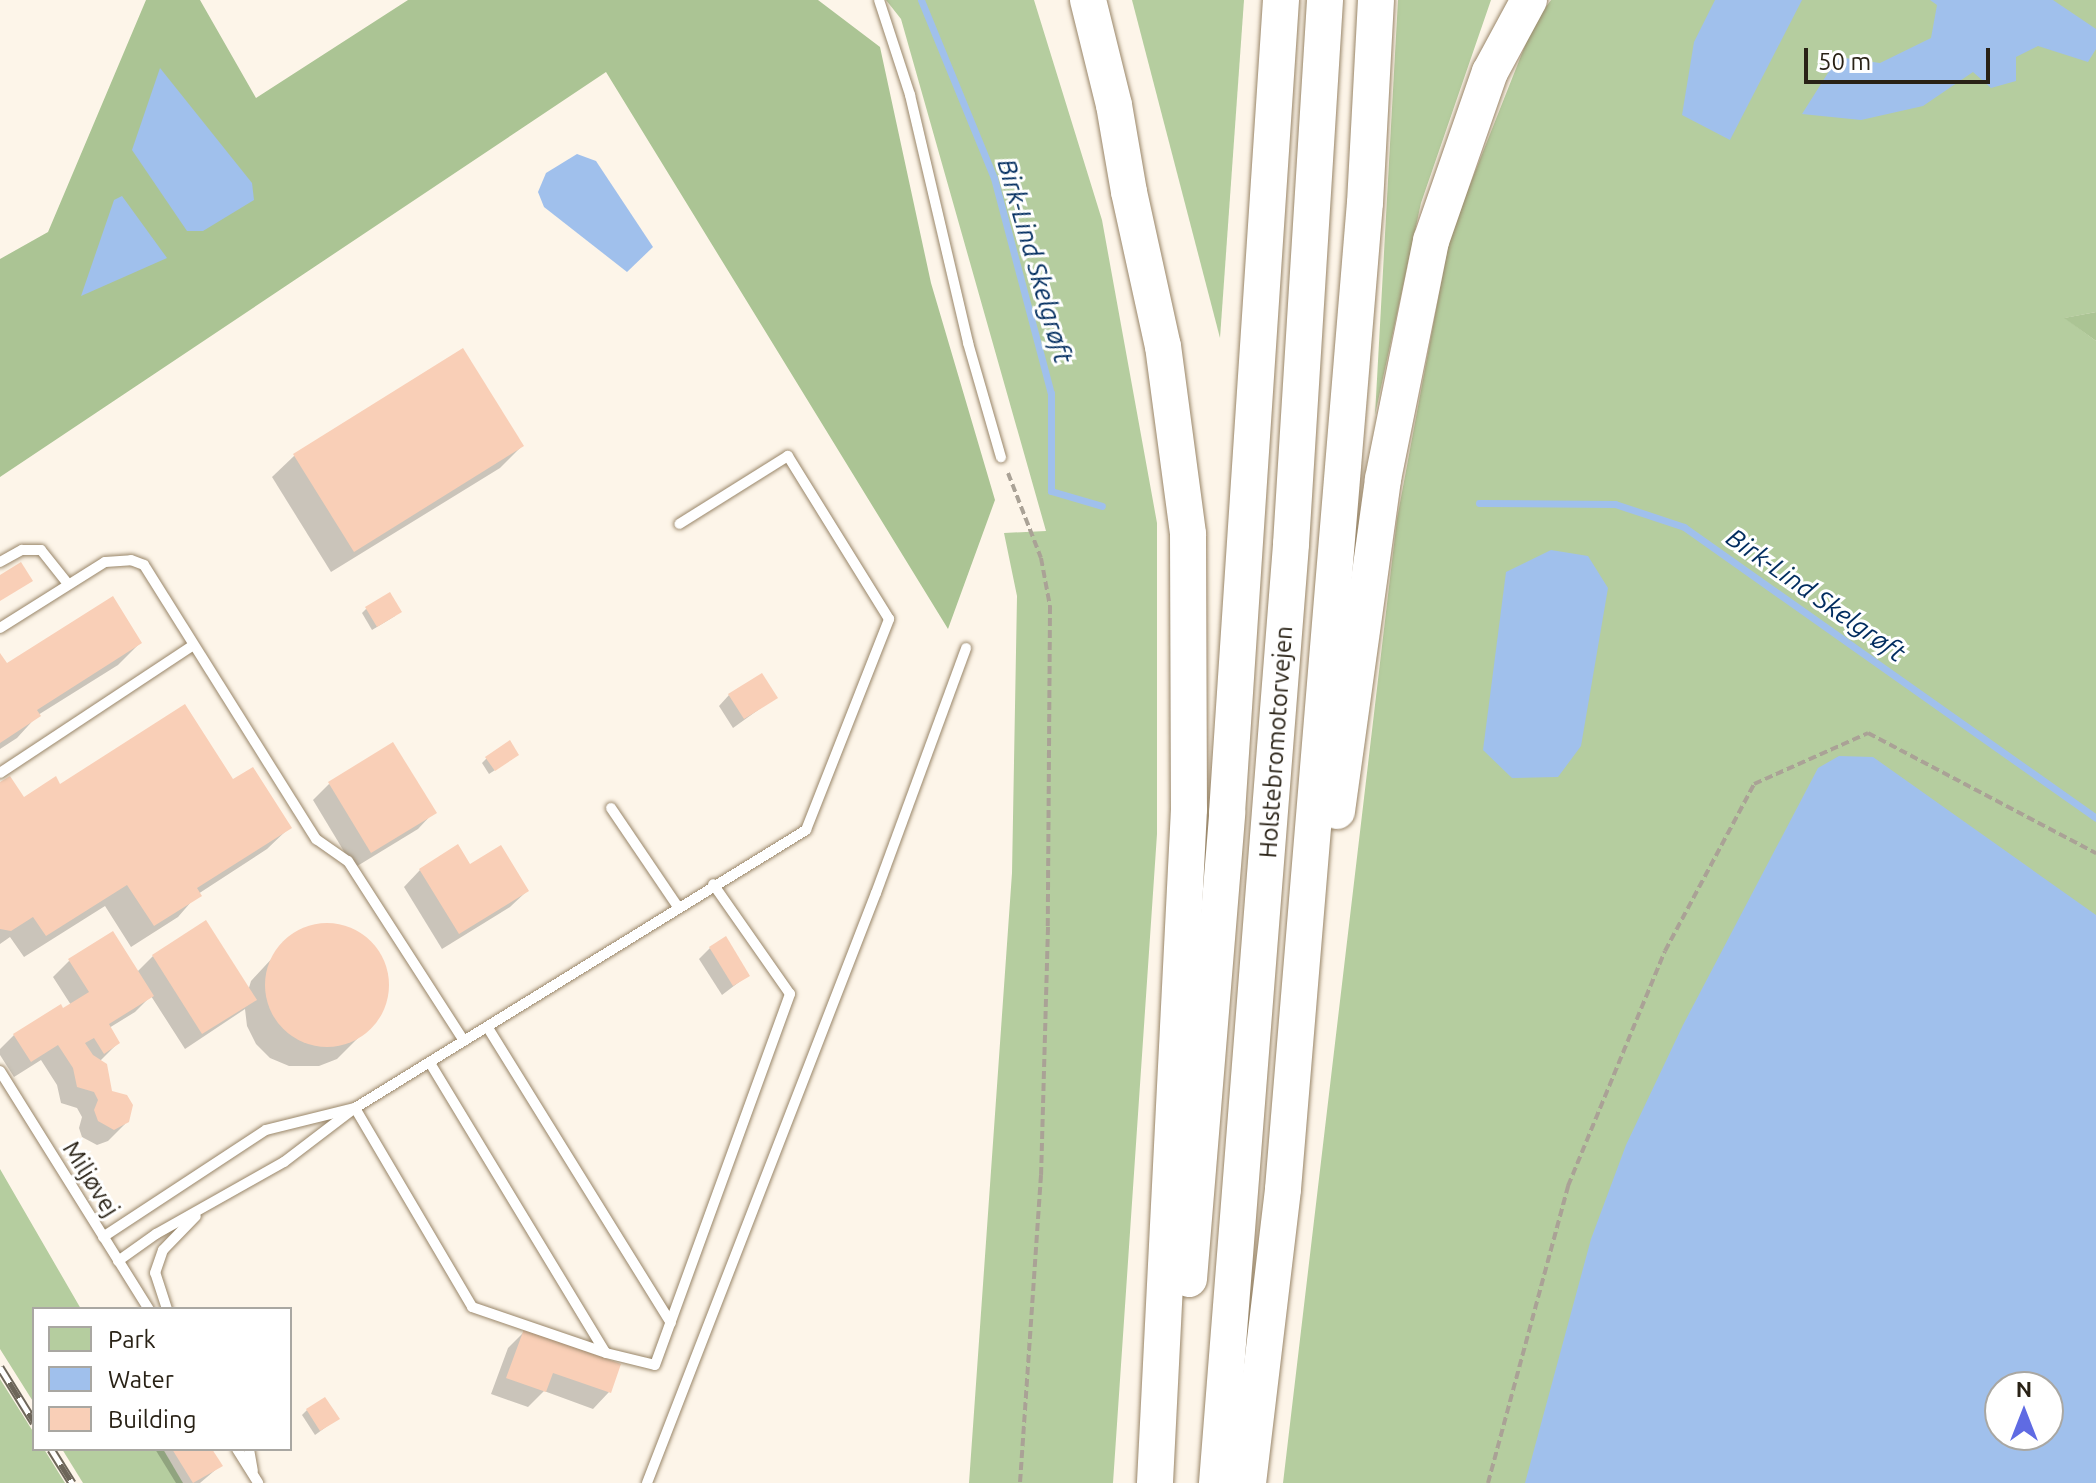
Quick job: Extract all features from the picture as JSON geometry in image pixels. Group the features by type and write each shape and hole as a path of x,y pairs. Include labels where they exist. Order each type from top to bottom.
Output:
{"highway":[{"path":"1070,0 1129,192"},
{"path":"1088,0 1114,105 1129,192 1163,346 1188,534 1191,641 1189,809 1155,1483"},
{"name":"Holstebromotorvejen","path":"1173,1483 1228,797 1281,0"},
{"name":"Holstebromotorvejen","path":"1217,1483 1291,544 1325,0"},
{"path":"1248,1483 1283,1189 1363,219 1376,0"},
{"path":"1283,1189 1315,988 1383,479 1431,241 1490,72 1529,0"}],"lane":[{"path":"879,0 910,95 968,343 1001,457"},
{"path":"118,1261 284,1162 355,1108 488,1028 713,884 806,830 889,619 788,456 679,524"},
{"path":"0,562 22,550 41,550 68,584"},
{"path":"0,628 105,562 131,560 144,565 192,646 316,839 348,861 464,1041"},
{"path":"0,773 192,646"},
{"path":"647,1483 966,648"},
{"path":"611,808 678,907"},
{"path":"355,1108 472,1307 606,1353 655,1365 790,994 713,884"},
{"path":"488,1028 671,1323"},
{"path":"430,1063 606,1353"},
{"name":"Miljøvej","path":"0,1071 148,1307"},
{"path":"103,1237 266,1130 355,1108"},
{"path":"166,1307 155,1273 163,1250 206,1206"},
{"path":"238,1451 256,1480"},
{"path":"249,1451 256,1480"}],"path":[{"path":"1001,457 1041,558 1050,606 1048,927 1041,1175 1020,1483"},
{"path":"1488,1483 1568,1186 1665,951 1754,784 1868,733 2096,853"}],"green space":[{"path":"146,0 200,0 256,98 408,0 818,0 880,47 931,283 995,500 948,629 606,72 0,477 0,259 48,232"},
{"path":"886,0 1034,0 1102,220 1157,523 1157,834 1113,1483 969,1483 1012,873 1017,596 1004,533 1046,531 901,19"},
{"path":"1132,0 1244,0 1220,338"},
{"path":"1398,0 1491,0 1421,203 1375,415"},
{"path":"1551,0 2096,0 2096,312 2065,318 2096,341 2096,1483 1283,1483 1397,519 1450,235 1534,23"},
{"path":"2096,312 2096,341 2064,318"},
{"path":"0,1169 80,1307 32,1307 32,1400 0,1349"},
{"path":"0,1379 32,1430 32,1451 45,1451 65,1483 0,1483"},
{"path":"63,1451 164,1451 183,1483 83,1483"}],"water":[{"path":"1715,0 1802,0 1730,140 1682,115 1694,42"},
{"path":"1930,0 2053,0 2096,29 2096,49 2088,62 2038,46 2016,57 2016,81 1991,88 1973,72 1923,106 1861,120 1802,114 1838,57 1880,63 1931,38 1937,5"},
{"path":"160,68 252,183 254,200 203,231 187,231 132,150"},
{"path":"577,154 596,161 653,247 627,272 544,207 538,192 546,173"},
{"path":"122,196 167,258 81,296 114,200"},
{"path":"1551,550 1588,556 1608,588 1581,746 1558,777 1512,778 1483,750 1506,572"},
{"path":"1839,756 1873,757 2096,915 2096,1483 1525,1483 1591,1239 1626,1145 1683,1025 1818,768"}],"building":[{"path":"463,348 524,446 354,552 293,454"},
{"path":"21,562 33,581 0,601 0,575"},
{"path":"390,592 402,612 377,627 365,607"},
{"path":"113,596 142,643 37,710 41,716 0,743 0,653 7,663"},
{"path":"762,673 778,698 744,719 728,694"},
{"path":"185,704 233,779 253,767 292,828 197,888 202,896 154,926 127,885 46,936 33,917 11,931 0,929 0,782 10,776 24,797 56,776 60,784"},
{"path":"510,740 519,755 495,771 485,757"},
{"path":"393,742 437,813 371,853 328,782"},
{"path":"458,844 470,864 501,845 529,891 459,934 419,869"},
{"path":"206,920 257,1000 202,1034 152,955"},
{"path":"327,923 351,928 371,941 384,961 389,985 384,1009 371,1029 351,1042 327,1047 303,1042 283,1029 270,1009 265,985 270,961 283,941 303,928"},
{"path":"113,931 154,996 109,1024 120,1043 104,1054 94,1038 85,1043 93,1055 107,1064 112,1091 127,1095 133,1105 129,1122 114,1130 98,1121 94,1110 98,1100 94,1092 77,1087 73,1068 58,1045 31,1062 13,1034 61,1004 63,1008 89,992 68,959"},
{"path":"726,936 750,976 733,986 709,947"},
{"path":"524,1329 621,1364 611,1393 553,1373 546,1392 506,1378"},
{"path":"325,1397 340,1419 320,1431 306,1409"},
{"path":"173,1451 213,1451 223,1466 193,1483"}],"waterway":[{"name":"Birk-Lind Skelgrøft","path":"921,0 994,178 1051,393 1051,491 1102,506"},
{"name":"Birk-Lind Skelgrøft","path":"1479,503 1615,504 1684,527 2096,818"}],"railway":[{"path":"0,1367 32,1419"},
{"path":"52,1451 72,1483"}]}
